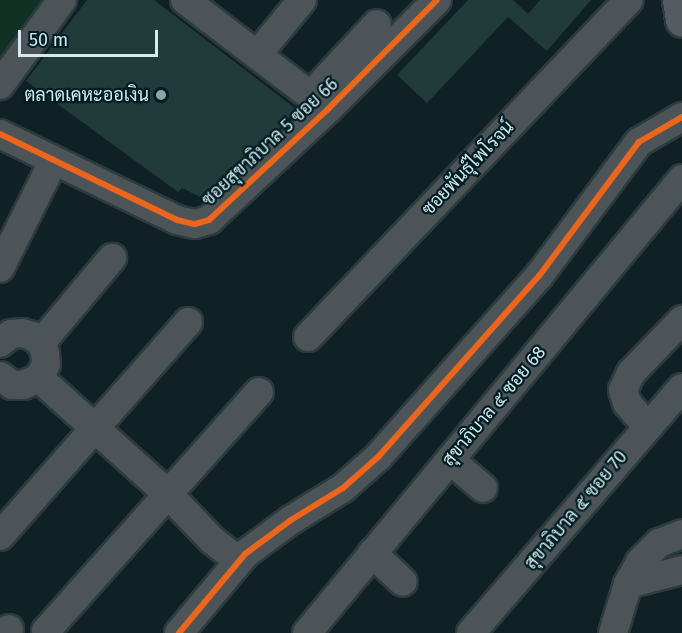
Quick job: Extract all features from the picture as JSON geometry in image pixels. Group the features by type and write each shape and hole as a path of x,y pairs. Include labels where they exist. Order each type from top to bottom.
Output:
{"main road":[{"path":"680,0 682,20"}],"street":[{"path":"0,85 62,0"},
{"path":"186,0 319,102 377,24"},
{"path":"257,55 302,0"},
{"name":"ซอยสุขาภิบาล 5 ซอย 66","path":"0,134 53,162 177,220 195,224 209,220 319,102 437,0"},
{"name":"ซอยพันธ์ุไพโรจน์","path":"308,337 629,0"},
{"path":"179,633 239,561 258,543 343,489 379,456 539,276 639,142 682,117"},
{"path":"0,268 53,162"},
{"name":"สุขาภิบาล ๕ ซอย 68","path":"307,633 682,179"},
{"path":"41,343 112,258"},
{"path":"647,426 627,403 623,390 631,373 682,320"},
{"path":"0,536 188,322"},
{"path":"0,343 11,334 22,333 32,336 41,343 46,364 39,378 23,386 12,385 1,379"},
{"path":"39,378 168,494 212,540 239,561"},
{"name":"สุขาภิบาล ๕ ซอย 70","path":"471,633 682,388"},
{"path":"46,631 259,392"},
{"path":"450,460 483,488"},
{"path":"613,633 628,584 640,562 660,543 682,534"},
{"path":"372,553 403,582"},
{"path":"628,584 682,570"}],"green space":[{"path":"0,0 62,0 0,86"}],"building":[{"name":"ตลาดเคหะออเงิน","path":"87,0 154,0 296,109 268,142 206,200 182,188 178,192 26,81"},
{"path":"468,0 513,0 528,14 540,0 591,0 547,51 508,17 427,103 397,75"}],"cycle path":[{"path":"0,134 177,220 195,224 209,220 328,109 437,0"},
{"path":"179,633 245,554 291,520 343,488 379,456 539,276 639,142 682,117"}],"place":[{"name":"ตลาดเคหะออเงิน","path":"161,95"}]}
